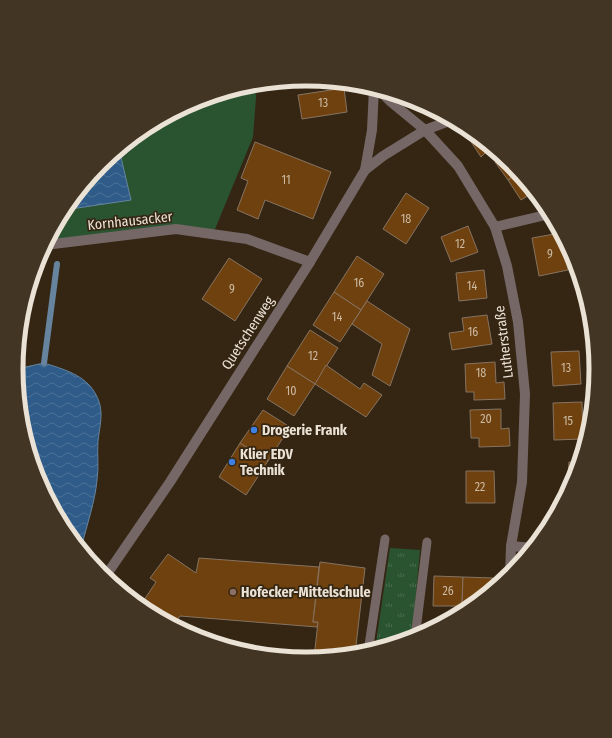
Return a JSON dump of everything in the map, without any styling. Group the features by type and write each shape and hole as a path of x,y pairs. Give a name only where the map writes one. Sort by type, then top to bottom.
{"street":[{"name":"Quetschenweg","path":"109,572 170,482 310,262 365,170 372,130 374,95"},
{"name":"Lutherstraße","path":"387,98 425,130 458,166 495,227 507,266 518,322 525,394 522,482 512,546 511,564"},
{"path":"365,170 383,156 425,130 445,123"},
{"path":"495,227 543,216"},
{"name":"Kornhausacker","path":"52,244 176,229 248,239 310,262"},
{"path":"512,546 526,547"}],"lane":[{"path":"369,645 384,540"},
{"path":"416,629 427,542"}],"green space":[{"path":"257,90 253,137 213,234 176,229 52,244 61,227 93,182 119,156 134,144 181,115 215,101"},
{"path":"390,548 420,550 413,631 376,643"}],"water":[{"path":"120,155 131,200 73,209 93,182"},
{"path":"44,363 59,368 79,377 91,387 98,399 101,417 98,441 98,470 95,496 83,543 52,494 38,460 28,424 25,406 23,368"}],"building":[{"path":"344,88 347,112 302,119 298,95"},
{"path":"468,138 487,151 481,157"},
{"path":"255,142 331,172 313,219 265,200 258,219 237,210 248,181 241,178"},
{"path":"497,160 514,176 508,180 495,162"},
{"path":"514,176 529,195 521,200 508,180"},
{"path":"406,193 429,208 406,244 383,229"},
{"path":"468,226 478,252 451,262 441,237"},
{"path":"554,234 565,256 568,270 539,276 532,238"},
{"path":"357,256 384,274 361,310 334,292"},
{"path":"229,258 262,279 235,321 202,299"},
{"path":"484,270 487,298 459,301 456,273"},
{"path":"334,292 361,310 340,342 313,325"},
{"path":"367,301 410,329 390,386 372,375 382,344 352,324"},
{"path":"487,315 492,344 452,350 449,333 464,331 462,318"},
{"path":"310,330 338,348 315,384 287,366"},
{"path":"579,351 581,384 553,386 551,352"},
{"path":"495,362 496,383 504,382 505,399 474,400 474,392 466,392 465,364"},
{"path":"326,365 360,389 364,383 382,395 366,417 315,384"},
{"path":"287,366 315,384 294,416 267,399"},
{"path":"582,402 583,429 580,439 554,440 553,403"},
{"path":"501,409 501,429 509,428 510,446 479,447 479,438 471,438 470,410"},
{"path":"263,410 290,427 268,461 240,443"},
{"path":"240,443 268,461 246,495 219,477"},
{"path":"569,462 573,462 568,474"},
{"path":"466,471 494,471 495,503 466,503"},
{"name":"Hofecker-Mittelschule","path":"168,554 196,573 199,558 319,567 313,622 318,622 317,627 180,616 176,621 144,600 156,582 150,578"},
{"path":"320,562 365,568 356,648 315,652 318,622 313,622"},
{"path":"434,576 463,577 462,605 460,606 433,606"},
{"path":"463,577 493,578 493,582 462,605"}],"waterway":[{"path":"44,363 57,264"}],"place":[{"name":"Drogerie Frank","path":"254,430"},
{"name":"Klier EDV Technik","path":"232,462"},
{"name":"Hofecker-Mittelschule","path":"233,592"}]}
